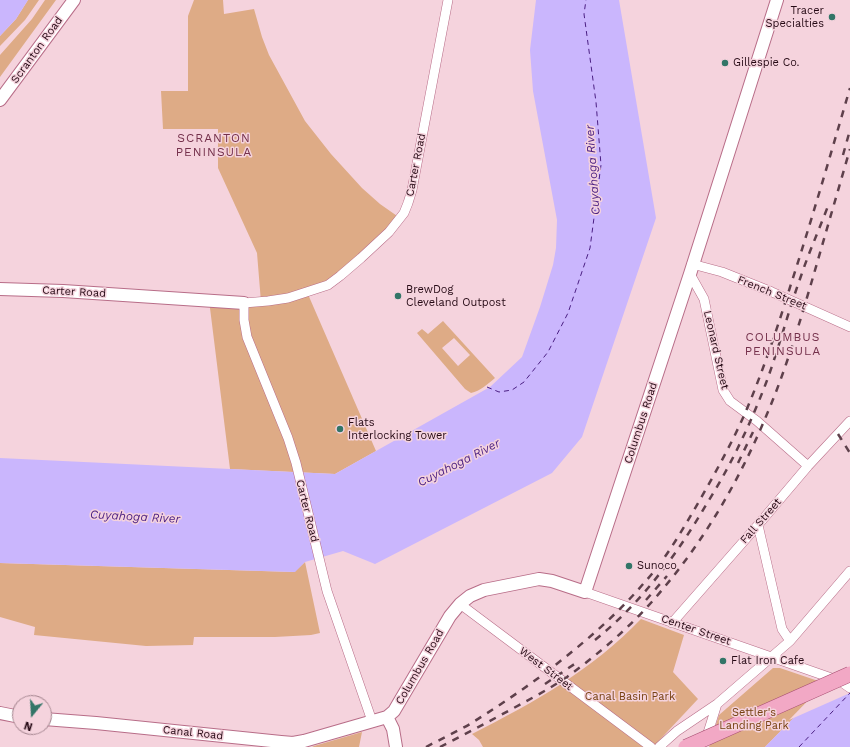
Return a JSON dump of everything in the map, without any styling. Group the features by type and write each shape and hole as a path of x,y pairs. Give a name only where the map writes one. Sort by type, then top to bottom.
{"main road":[{"path":"686,747 845,677"}],"street":[{"name":"Scranton Road","path":"0,100 74,0"},
{"name":"Carter Road","path":"0,289 63,291 244,303 268,302 288,298 328,285 389,232 404,213 412,190 448,0"},
{"name":"Columbus Road","path":"387,717 394,711 450,616 460,604 470,596 484,590 538,579 552,580 585,592 777,0"},
{"name":"French Street","path":"691,269 722,272 772,292 850,327"},
{"name":"Leonard Street","path":"691,269 704,299 723,390 730,401 753,418 808,466"},
{"name":"Carter Road","path":"244,303 244,320 247,337 288,438 296,463 327,591 372,721"},
{"name":"Fall Street","path":"672,623 808,466 850,421"},
{"path":"758,525 782,629 790,642"},
{"path":"659,747 677,731 717,704 790,642 850,571"},
{"name":"Center Street","path":"585,592 772,657 845,677 850,688"},
{"name":"West Street","path":"460,604 651,747"},
{"path":"703,747 717,704"},
{"path":"0,713 12,715"},
{"path":"387,717 393,729 396,747"},
{"name":"Canal Road","path":"52,720 293,743 304,742 387,717"}],"green space":[{"path":"28,0 39,0 25,20 0,46 0,36 16,19"},
{"path":"45,0 56,0 0,77 0,55 32,19"},
{"path":"194,0 223,0 224,14 254,9 269,55 305,121 331,154 362,188 380,204 400,218 340,276 307,292 376,451 335,474 230,469 209,300 261,302 257,253 218,168 218,129 163,129 161,91 188,91 188,16"},
{"path":"443,321 495,378 481,389 471,393 465,389 417,333 422,329 428,334","holes":["454,338 470,355 458,366 442,348"]},
{"path":"305,562 320,633 311,635 275,637 194,637 193,645 146,646 34,635 35,627 0,617 0,563 294,572"},
{"name":"Canal Basin Park","path":"641,619 684,635 673,672 698,699 653,747 483,747 479,740 472,734 518,710 562,684 603,654"},
{"name":"Settler's Landing Park","path":"773,668 780,668 827,684 765,747 709,747 719,715"},
{"path":"362,732 359,747 312,747 314,746"}],"water":[{"path":"0,0 28,0 16,19 0,36"},
{"name":"Cuyahoga River","path":"536,0 619,0 656,218 582,437 552,473 375,564 343,551 305,562 295,572 0,563 0,458 335,474 490,387 522,357 540,307 553,265 556,248 557,220 533,91 530,50"},
{"path":"850,662 850,747 765,747 827,684"}],"pier":[{"path":"850,660 850,693 789,720 825,683"}],"ferry route":[{"path":"487,387 499,392 512,390 524,382 548,352 568,313 590,248 601,165 596,102 584,14 586,0"},
{"path":"799,747 850,693"}],"railway":[{"path":"426,747 470,724 497,707 524,689 568,655 608,620 632,596 660,563 675,542 728,450 757,385 799,260 850,88"},
{"path":"843,155 850,130"},
{"path":"440,747 538,695 567,677 605,647 652,602 678,570 708,528 746,461 774,398 801,317 850,149"},
{"path":"595,640 628,610 656,578 695,524 715,491 746,430 766,383 804,267 828,206"},
{"path":"738,463 753,432"},
{"path":"838,434 850,453"},
{"path":"646,600 667,576"},
{"path":"545,684 576,663"}],"place":[{"name":"Tracer Specialties","path":"832,17"},
{"name":"Gillespie Co.","path":"725,63"},
{"name":"BrewDog Cleveland Outpost","path":"398,296"},
{"name":"Flats Interlocking Tower","path":"340,429"},
{"name":"Sunoco","path":"629,566"},
{"name":"Flat Iron Cafe","path":"723,661"}],"district":[{"name":"SCRANTON PENINSULA","path":"214,145"},
{"name":"COLUMBUS PENINSULA","path":"783,344"}]}
